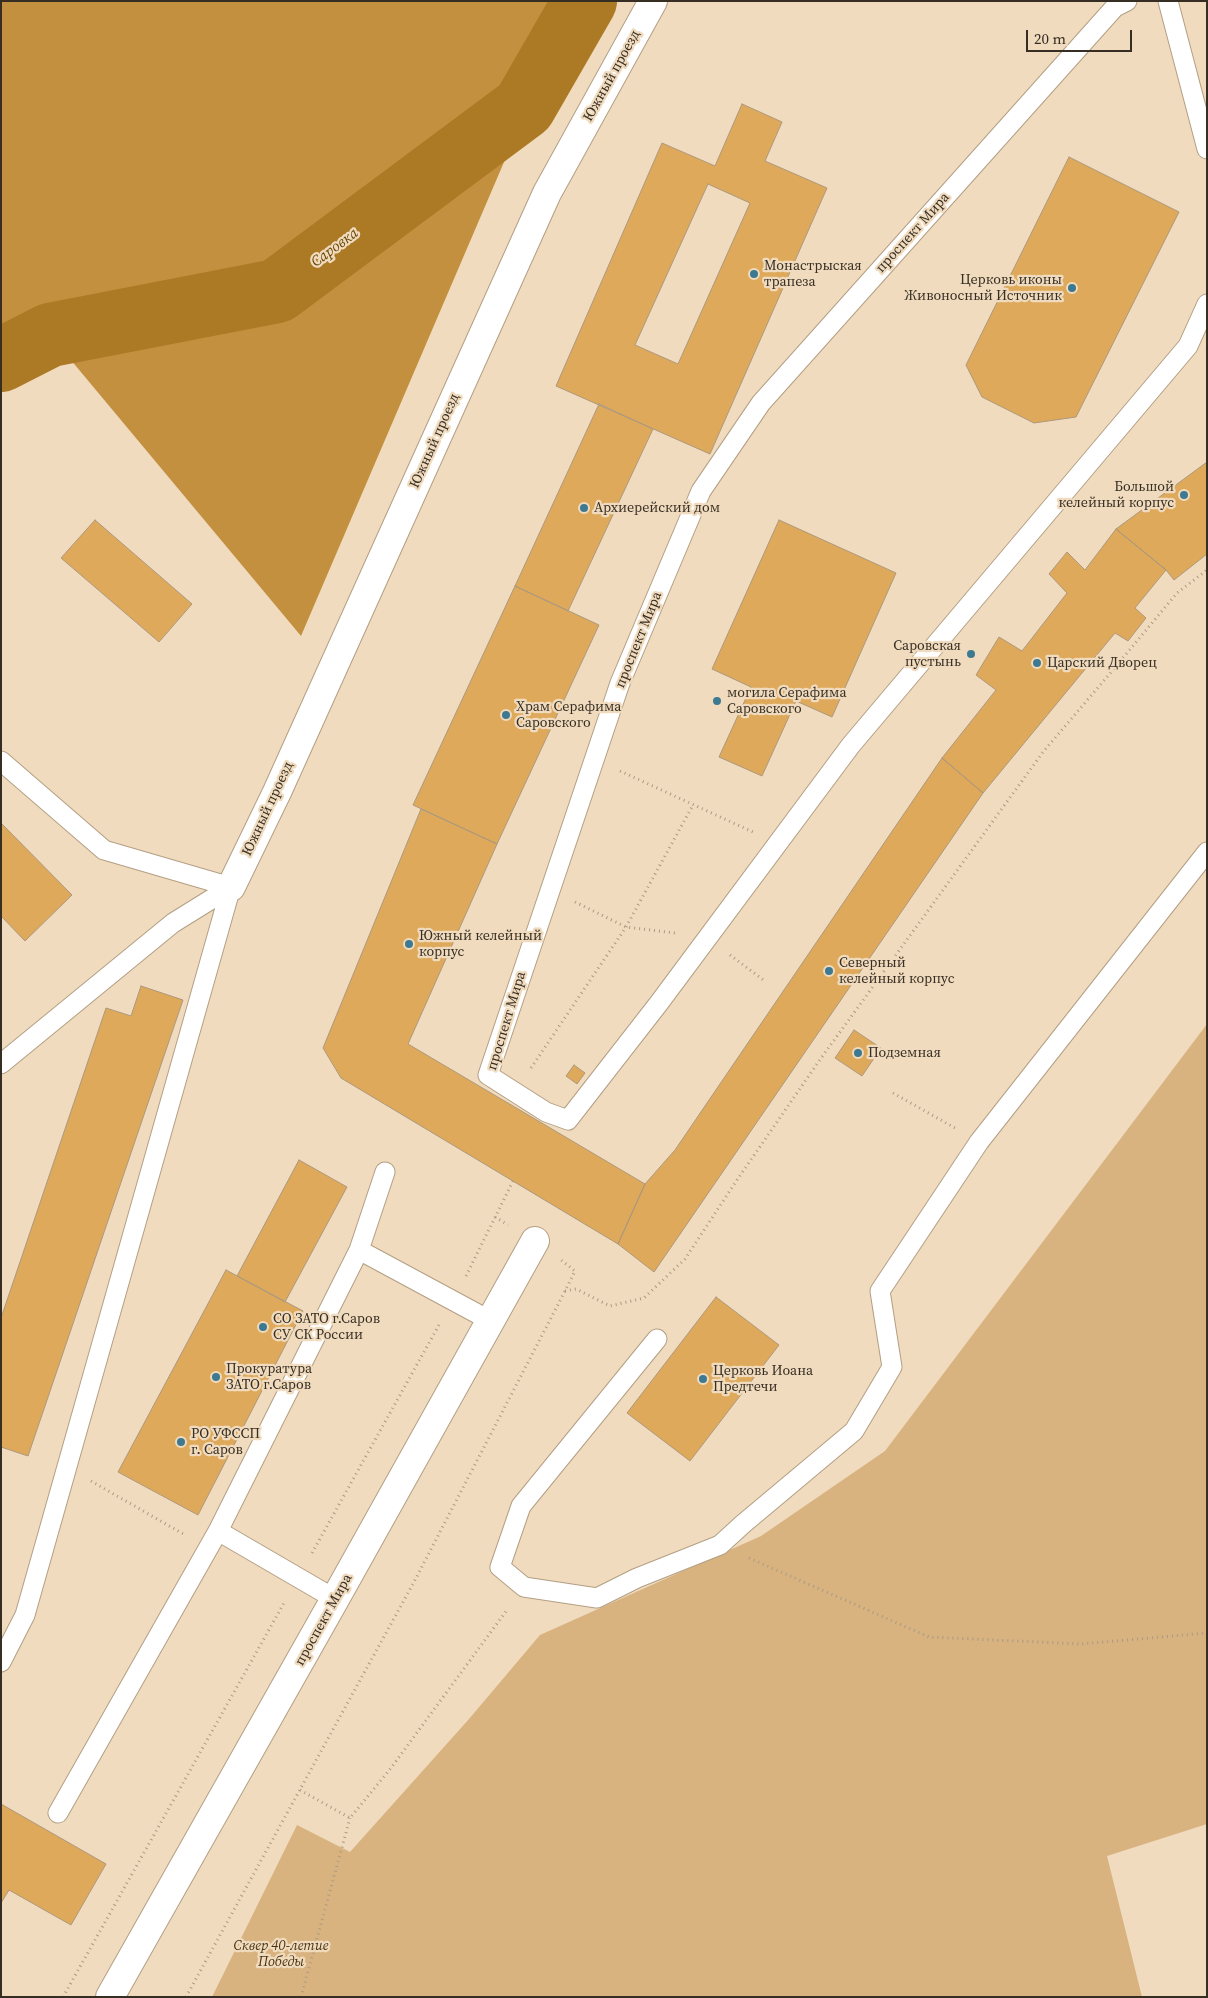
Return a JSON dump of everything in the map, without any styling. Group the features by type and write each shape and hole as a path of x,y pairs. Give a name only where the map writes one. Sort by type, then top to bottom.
{"street":[{"name":"Южный проезд","path":"231,886 277,792 547,193 653,1"},
{"name":"проспект Мира","path":"110,1997 336,1599 535,1241"}],"lane":[{"name":"проспект Мира","path":"1127,1 1115,7 761,403 701,491 620,683 488,1074 546,1112 568,1120 708,937 851,745 1188,346 1207,304"},
{"path":"1168,1 1207,149"},
{"path":"1,761 104,850 231,886"},
{"path":"657,1339 521,1506 500,1566 524,1587 597,1598 637,1578 720,1545 854,1432 892,1367 880,1291 979,1142 1207,852"},
{"path":"1,1064 173,923 231,886"},
{"path":"1,1662 25,1615 231,886"},
{"path":"58,1813 218,1531 359,1250 385,1172"},
{"path":"359,1250 490,1320"},
{"path":"218,1531 336,1599"}],"path":[{"path":"565,1291 576,1290 610,1306 644,1298 685,1259 819,1062 1042,752 1108,677 1177,593 1207,570"},
{"path":"594,759 777,844"},
{"path":"530,1070 626,927 693,805"},
{"path":"550,890 626,927 708,937 766,982"},
{"path":"893,1093 979,1142"},
{"path":"63,1997 453,1299 513,1181"},
{"path":"186,1997 414,1582 575,1271"},
{"path":"66,1466 208,1548"},
{"path":"720,1545 929,1637 1081,1644 1207,1633"},
{"path":"301,1997 350,1818 391,1768 508,1609"},
{"path":"300,1790 350,1818"}],"green space":[{"name":"Сквер 40-летие Победы","path":"1207,1024 1207,1824 1107,1856 1142,1997 212,1997 297,1825 350,1852 469,1719 540,1635 761,1536 885,1451"}],"shaded area":[{"path":"1,1 573,1 301,636 50,335 1,371"}],"building":[{"name":"Монастрыская трапеза","path":"742,104 782,122 765,161 827,188 710,454 556,386 662,143 715,166","holes":["708,184 750,203 678,364 635,345"]},
{"name":"Церковь иконы Живоносный Источник","path":"1069,157 1179,212 1076,417 1034,423 982,397 966,365"},
{"name":"Архиерейский дом","path":"599,404 653,429 568,611 515,586"},
{"name":"Большой келейный корпус","path":"1207,462 1207,554 1174,580 1166,570 1116,529"},
{"path":"95,520 192,604 159,642 61,558"},
{"path":"779,520 896,573 832,717 796,701 762,776 719,757 751,687 712,669"},
{"name":"Царский Дворец","path":"1116,529 1166,570 1135,608 1146,618 1128,641 1115,633 983,793 942,758 996,690 976,675 999,637 1022,651 1067,593 1049,574 1067,552 1085,570"},
{"name":"Храм Серафима Саровского","path":"515,586 599,625 497,844 413,805"},
{"name":"Северный келейный корпус","path":"942,758 983,793 654,1272 618,1244 645,1184 675,1150"},
{"name":"Южный келейный корпус","path":"421,809 497,844 408,1044 645,1184 618,1244 341,1078 323,1048"},
{"path":"1,823 72,895 25,941 1,916"},
{"path":"141,986 183,1000 28,1456 1,1447 1,1318 106,1008 131,1016"},
{"name":"Подземная","path":"854,1030 881,1048 862,1076 835,1058"},
{"path":"574,1065 585,1073 577,1084 566,1076"},
{"path":"299,1160 347,1187 285,1302 237,1276"},
{"path":"226,1270 303,1311 198,1515 118,1472"},
{"name":"Церковь Иоана Предтечи","path":"716,1297 779,1345 690,1461 627,1413"},
{"path":"1,1804 106,1864 71,1925 9,1890 1,1903"}],"waterway":[{"name":"Саровка","path":"1,360 50,335 277,291 524,107 585,1"}],"place":[{"name":"Монастрыская трапеза","path":"754,274"},
{"name":"Церковь иконы Живоносный Источник","path":"1072,288"},
{"name":"Большой келейный корпус","path":"1184,495"},
{"name":"Архиерейский дом","path":"584,508"},
{"name":"Саровская пустынь","path":"971,654"},
{"name":"Царский Дворец","path":"1037,663"},
{"name":"могила Серафима Саровского","path":"717,701"},
{"name":"Храм Серафима Саровского","path":"506,715"},
{"name":"Южный келейный корпус","path":"409,944"},
{"name":"Северный келейный корпус","path":"829,971"},
{"name":"Подземная","path":"858,1053"},
{"name":"СО ЗАТО г.Саров СУ СК России","path":"263,1327"},
{"name":"Прокуратура ЗАТО г.Саров","path":"216,1377"},
{"name":"Церковь Иоана Предтечи","path":"703,1379"},
{"name":"РО УФССП г. Саров","path":"181,1442"}]}
